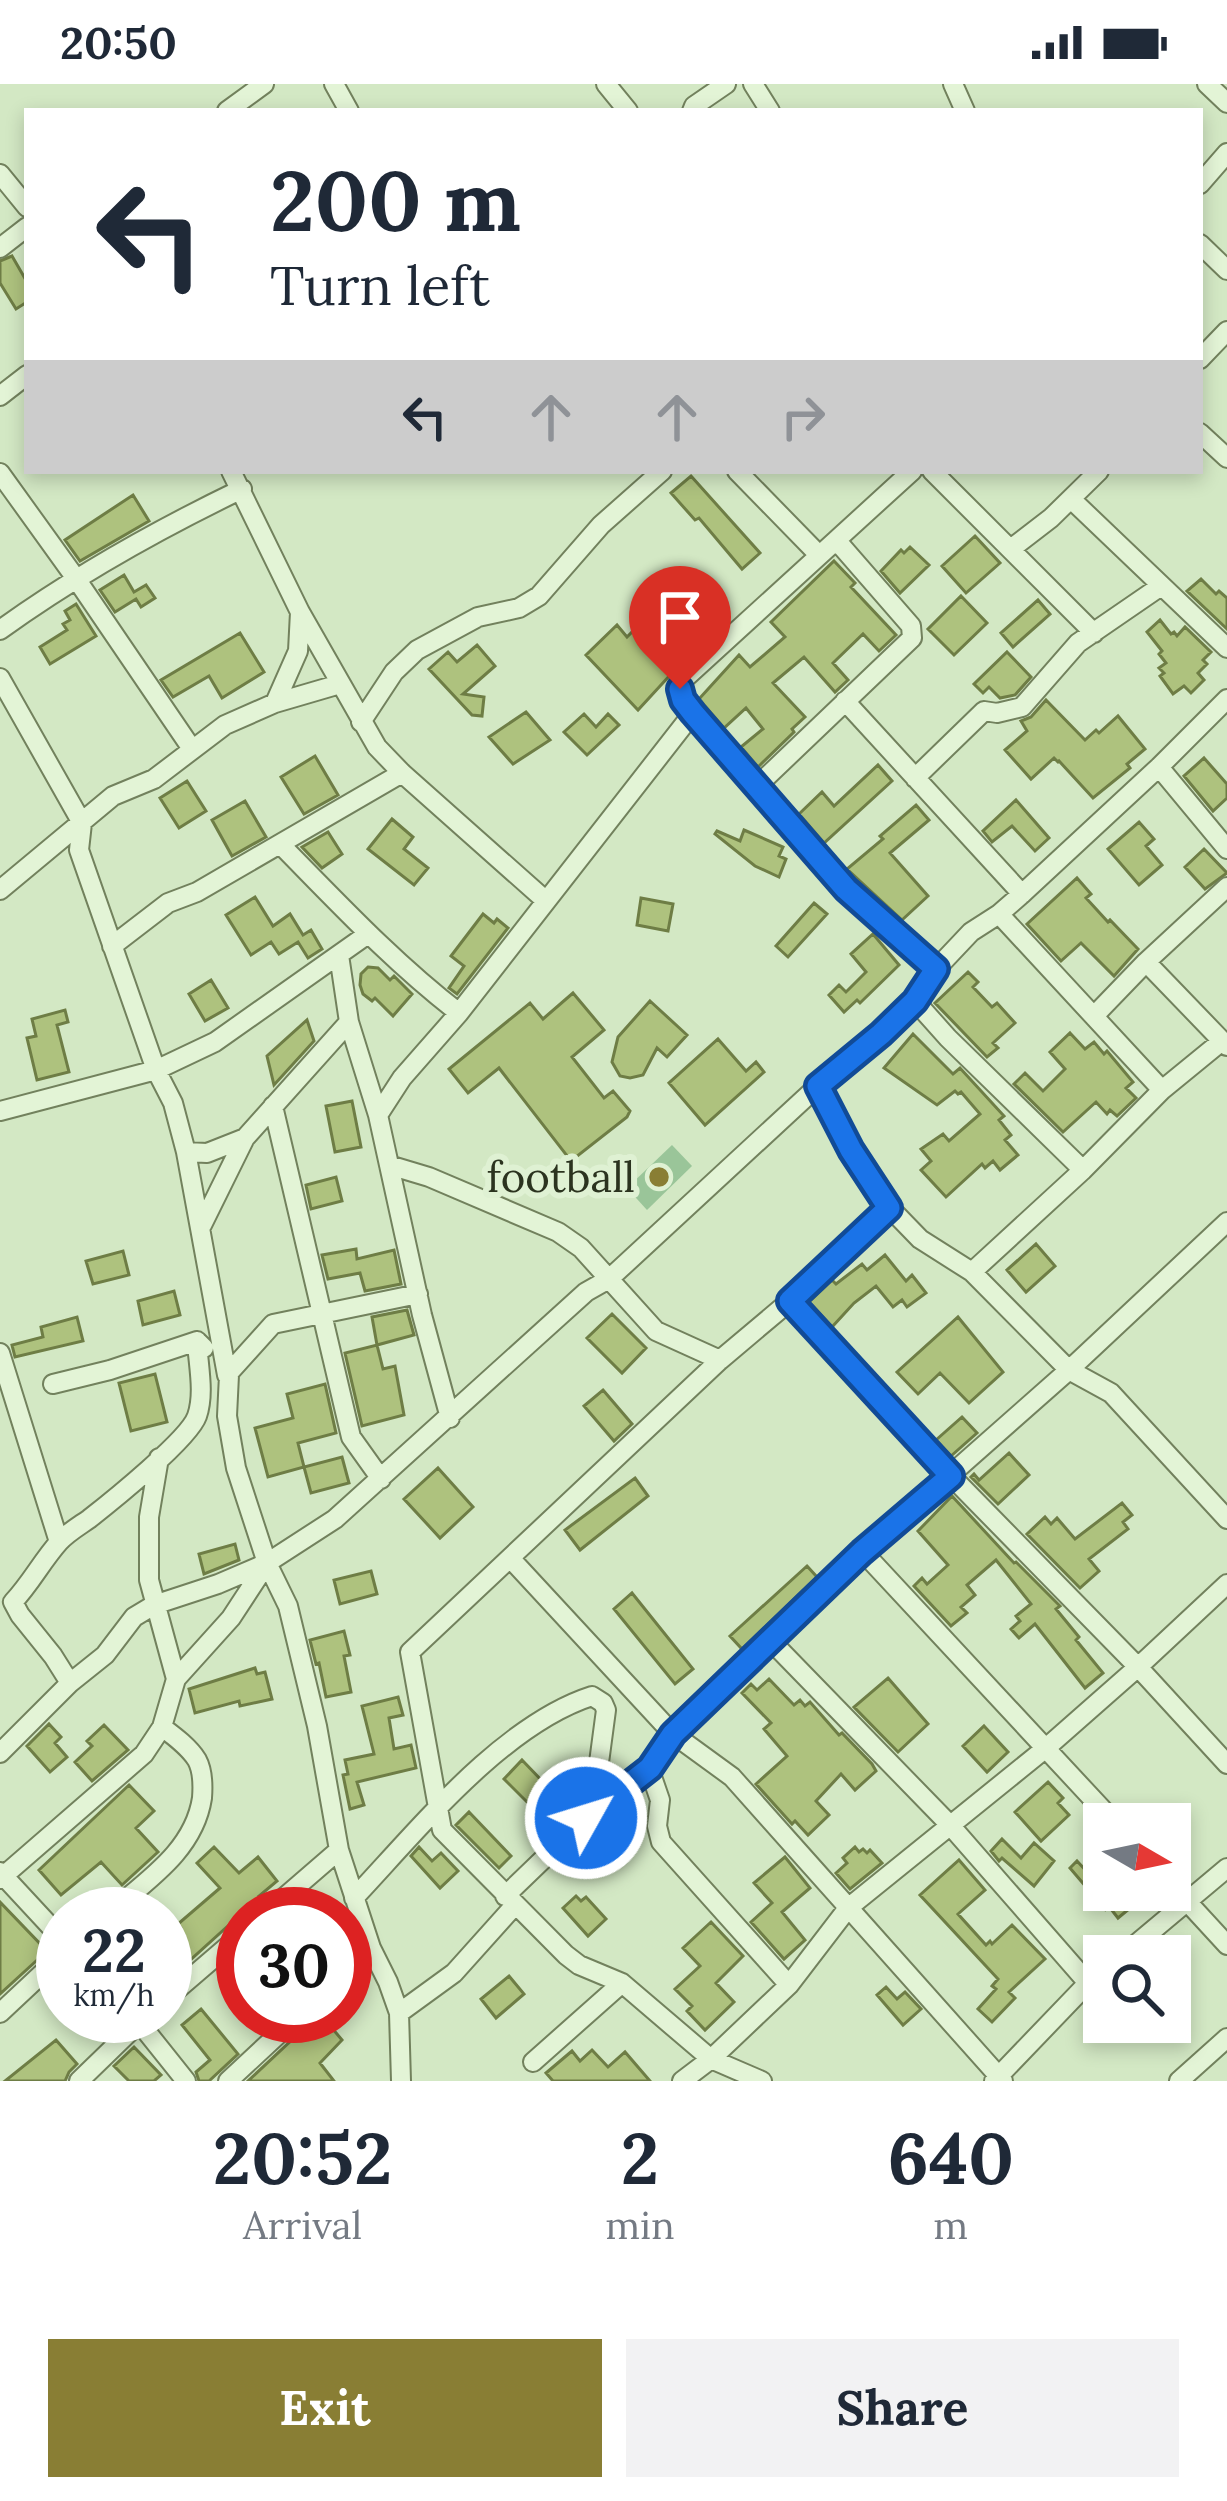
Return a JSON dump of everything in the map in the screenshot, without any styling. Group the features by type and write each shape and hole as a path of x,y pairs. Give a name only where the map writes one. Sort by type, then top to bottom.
{"street":[{"path":"230,108 264,84"},
{"path":"606,84 626,108"},
{"path":"693,108 726,84"},
{"path":"1207,84 1227,103"},
{"path":"1203,181 1227,153"},
{"path":"0,174 24,203"},
{"path":"0,248 24,229"},
{"path":"1203,247 1227,270"},
{"path":"1203,356 1227,332"},
{"path":"0,396 24,377"},
{"path":"1203,436 1227,458"},
{"path":"0,473 192,749"},
{"path":"233,474 300,612 377,747 545,900"},
{"path":"361,722 394,672 417,650 478,617 519,608 539,596 601,525 659,474"},
{"path":"740,474 819,555"},
{"path":"909,474 684,679 680,689 693,713 846,889 936,969"},
{"path":"935,474 1094,633"},
{"path":"1012,548 1096,474"},
{"path":"0,630 77,580 242,489"},
{"path":"1072,499 1227,648"},
{"path":"758,785 912,638 911,626 837,541"},
{"path":"915,778 984,711 997,713 1022,706 1078,644 1161,586"},
{"path":"274,703 298,651 300,612"},
{"path":"0,678 82,823 79,850 156,1070 173,1103 186,1152 227,1375"},
{"path":"0,890 113,796 154,779 225,725 274,703 340,684"},
{"path":"0,1753 105,1655 134,1616 267,1563 335,1519 881,1034 915,1001 970,932 1022,894 1227,699"},
{"path":"845,701 1022,894"},
{"path":"378,1115 402,1078 459,1013 693,713"},
{"path":"1159,767 1227,849"},
{"path":"112,946 168,903 197,892 402,773"},
{"path":"281,844 368,934 459,1013"},
{"path":"1094,1016 1227,887"},
{"path":"999,914 1162,1090"},
{"path":"0,1112 156,1070 215,1042 368,934"},
{"path":"339,955 349,1022 378,1115 450,1418"},
{"path":"972,1272 1162,1090 1224,1043 1145,962"},
{"path":"915,1001 1083,1170"},
{"path":"201,1226 244,1138 349,1022"},
{"path":"818,1086 855,1157 889,1208 920,1239 972,1272 1069,1370 1111,1393 1227,1520"},
{"path":"273,1106 351,1437 381,1479"},
{"path":"186,1152 207,1153 244,1138"},
{"path":"389,1166 429,1177 558,1232 581,1248 656,1331 720,1360"},
{"path":"762,2081 711,2059 622,1983 579,1965 442,1830 410,1652 889,1208"},
{"path":"399,2013 454,1973 510,1900 586,1818 650,1768 673,1734 862,1552 1069,1370 1227,1222"},
{"path":"227,1375 273,1324 418,1294"},
{"path":"790,1301 1227,1764"},
{"path":"197,1341 230,1375 227,1416 236,1468 267,1563 288,1606 351,1887"},
{"path":"53,1384 197,1341"},
{"path":"70,1683 20,1615 7,1607 27,1588 59,1542 183,1438 194,1423 199,1410 197,1341"},
{"path":"0,1353 59,1542"},
{"path":"159,1458 149,1517 149,1580 176,1679"},
{"path":"862,1552 1097,1803"},
{"path":"511,1559 673,1734 732,1777 999,2080 1083,1991"},
{"path":"36,1912 1,1876 143,1754 162,1727 176,1679 231,1618 267,1563"},
{"path":"682,2081 789,1985 848,1908 1046,1748 1227,1584"},
{"path":"771,1641 1083,1964"},
{"path":"364,1887 437,1809 526,1730 592,1696 606,1711 586,1818"},
{"path":"139,1887 177,1854 193,1831 200,1808 203,1784 196,1760 162,1727"},
{"path":"650,1768 660,1800 657,1826 662,1842 789,1985"},
{"path":"296,1887 339,1850"},
{"path":"1191,1900 1227,1868"},
{"path":"1191,1906 1227,1946"},
{"path":"1148,1935 1178,1911"},
{"path":"372,1950 399,2013 401,2081"},
{"path":"192,1977 216,1956"},
{"path":"0,2013 36,1979"},
{"path":"533,2062 622,1983"},
{"path":"1179,2081 1227,2038"},
{"path":"79,2081 116,2043"},
{"path":"158,2043 186,2081"},
{"path":"228,2081 269,2043"}],"green space":[{"name":"football","path":"672,1145 692,1166 647,1210 627,1188"}],"building":[{"path":"12,256 24,277 24,304 16,309 0,283 0,261"},
{"path":"691,476 760,553 742,569 671,493"},
{"path":"133,495 149,521 80,561 65,540"},
{"path":"975,536 1000,563 966,593 942,566"},
{"path":"910,547 929,565 900,593 881,571"},
{"path":"834,561 855,583 851,587 896,635 879,651 863,634 833,663 848,680 835,692 804,657 773,683 805,717 758,767 741,747 763,729 746,708 724,728 699,699 739,655 750,667 785,637 771,622"},
{"path":"124,575 134,592 146,585 155,598 141,607 136,599 115,612 100,590"},
{"path":"1201,579 1227,598 1227,629 1187,591"},
{"path":"961,596 987,623 954,655 928,629"},
{"path":"1038,600 1050,614 1013,647 1001,633"},
{"path":"76,604 96,636 50,664 40,647 67,630 63,624 70,620 65,611"},
{"path":"1160,620 1177,636 1185,627 1211,652 1198,673 1204,680 1191,693 1184,686 1173,694 1160,676 1164,673 1159,668 1166,663 1147,632"},
{"path":"617,625 627,637 633,631 672,673 638,710 586,655"},
{"path":"240,633 264,672 222,698 209,676 173,697 161,680"},
{"path":"477,645 495,666 463,694 484,697 482,716 472,715 429,669 448,652 457,662"},
{"path":"1007,652 1031,677 1015,695 1000,698 989,687 983,693 974,684"},
{"path":"1046,700 1085,740 1118,716 1145,749 1093,798 1054,758 1031,779 1005,750 1027,731 1021,721"},
{"path":"526,712 550,740 513,764 489,737"},
{"path":"584,714 596,727 608,714 619,725 587,755 564,732"},
{"path":"315,756 338,795 304,814 281,777"},
{"path":"1204,758 1227,784 1227,798 1213,811 1184,776"},
{"path":"878,765 892,781 824,843 799,814 822,792 834,806"},
{"path":"187,781 206,811 179,828 160,798"},
{"path":"1016,800 1049,838 1035,851 1012,826 992,842 983,831"},
{"path":"245,801 266,837 232,856 212,820"},
{"path":"916,805 929,820 890,853 928,896 902,920 847,869"},
{"path":"392,819 413,837 404,849 428,868 414,885 368,849"},
{"path":"1139,822 1154,839 1146,846 1162,865 1139,885 1108,849"},
{"path":"744,830 783,847 779,856 786,859 779,877 755,866 715,834 740,841"},
{"path":"328,832 342,854 322,868 302,847"},
{"path":"1204,849 1227,873 1205,889 1185,867"},
{"path":"1077,878 1091,894 1086,898 1138,949 1114,976 1081,943 1061,961 1027,924"},
{"path":"255,897 273,926 290,914 303,935 311,930 322,949 308,958 298,942 279,954 271,942 251,955 226,915"},
{"path":"641,898 673,904 668,931 637,925"},
{"path":"814,903 827,914 788,957 776,946"},
{"path":"483,914 508,928 457,994 449,988 464,966 451,956"},
{"path":"873,934 899,965 844,1012 829,995 839,985 846,992 866,972 851,954"},
{"path":"368,967 378,968 390,980 394,976 412,994 393,1016 375,998 372,1001 363,994 361,974"},
{"path":"968,972 978,982 973,987 1015,1023 993,1043 998,1048 987,1057 935,1003"},
{"path":"211,980 228,1008 205,1021 189,994"},
{"path":"573,993 604,1030 572,1057 604,1098 613,1091 630,1111 571,1161 499,1068 468,1093 449,1069 530,1003 543,1019"},
{"path":"650,1001 687,1035 667,1057 657,1048 643,1075 620,1076 612,1062 618,1037"},
{"path":"65,1010 68,1022 57,1025 69,1072 37,1080 27,1038 36,1036 32,1019"},
{"path":"307,1020 314,1041 274,1085 267,1056"},
{"path":"1070,1033 1085,1049 1094,1042 1104,1054 1107,1051 1133,1082 1126,1088 1136,1098 1117,1116 1110,1110 1107,1114 1096,1102 1063,1132 1014,1084 1025,1073 1043,1091 1065,1069 1050,1052"},
{"path":"913,1034 953,1074 960,1068 1004,1116 999,1120 1011,1135 1005,1140 1018,1155 1000,1170 993,1161 985,1168 982,1164 946,1197 921,1170 931,1161 921,1149 943,1134 949,1141 980,1114 961,1092 955,1091 937,1105 884,1068"},
{"path":"718,1039 746,1071 756,1062 764,1072 705,1125 669,1083"},
{"path":"352,1101 361,1147 335,1152 326,1106"},
{"path":"336,1177 342,1201 311,1209 306,1185"},
{"path":"1036,1244 1055,1266 1026,1292 1007,1270"},
{"path":"356,1249 357,1259 394,1250 401,1284 365,1291 360,1273 328,1279 322,1255"},
{"path":"123,1251 129,1275 93,1284 86,1261"},
{"path":"885,1255 906,1281 912,1275 926,1293 907,1307 902,1300 893,1307 876,1286 832,1327 809,1302 832,1280 836,1284 862,1264 867,1270"},
{"path":"174,1291 180,1315 143,1325 138,1301"},
{"path":"407,1310 414,1335 377,1345 372,1317"},
{"path":"612,1314 646,1348 622,1373 587,1338"},
{"path":"77,1317 83,1341 15,1357 12,1345 43,1337 41,1327"},
{"path":"958,1317 1003,1372 969,1403 940,1373 918,1394 897,1372"},
{"path":"377,1345 383,1369 395,1366 404,1415 362,1426 345,1353"},
{"path":"155,1374 167,1422 131,1431 119,1383"},
{"path":"325,1384 336,1433 298,1443 304,1467 268,1477 255,1428 293,1418 287,1394"},
{"path":"603,1390 632,1424 614,1441 584,1406"},
{"path":"962,1417 977,1433 951,1456 936,1440"},
{"path":"1009,1453 1029,1475 998,1504 971,1477 974,1474 979,1480"},
{"path":"342,1457 349,1483 311,1493 304,1467"},
{"path":"438,1468 473,1507 440,1538 404,1499"},
{"path":"635,1478 648,1496 580,1550 565,1530"},
{"path":"952,1496 1060,1606 1056,1609 1103,1673 1085,1688 1035,1624 1019,1638 1011,1629 1020,1621 1016,1616 1031,1604 996,1560 967,1585 975,1595 961,1607 967,1613 951,1626 914,1586 922,1578 927,1584 948,1565 918,1531"},
{"path":"1122,1503 1132,1515 1123,1522 1128,1529 1089,1559 1099,1571 1080,1588 1027,1534 1045,1517 1051,1524 1057,1518 1075,1539"},
{"path":"235,1544 239,1560 204,1574 199,1554"},
{"path":"807,1566 817,1577 742,1649 730,1636"},
{"path":"371,1571 377,1594 340,1604 334,1580"},
{"path":"632,1593 693,1669 675,1684 614,1609"},
{"path":"344,1631 351,1692 326,1697 310,1640"},
{"path":"255,1668 257,1674 265,1672 272,1699 240,1706 239,1701 195,1713 189,1689"},
{"path":"888,1678 928,1724 898,1752 854,1707"},
{"path":"769,1679 794,1705 800,1700 805,1706 810,1702 876,1771 855,1790 841,1774 816,1801 829,1815 808,1835 756,1784 787,1756 764,1729 771,1723 742,1693 751,1684 757,1690"},
{"path":"398,1697 403,1715 389,1718 394,1749 411,1745 416,1768 357,1782 364,1805 350,1809 345,1760 374,1754 362,1706"},
{"path":"49,1724 61,1737 55,1743 67,1757 50,1772 27,1746"},
{"path":"104,1725 128,1750 92,1781 75,1762"},
{"path":"984,1726 1008,1752 987,1772 963,1746"},
{"path":"522,1760 547,1786 529,1804 504,1779"},
{"path":"1048,1782 1063,1798 1058,1803 1069,1815 1041,1841 1015,1812"},
{"path":"129,1785 154,1811 136,1828 158,1852 122,1885 101,1862 71,1887 54,1887 39,1870"},
{"path":"469,1812 511,1856 499,1868 456,1825"},
{"path":"593,1831 616,1857 597,1875 573,1849"},
{"path":"1002,1839 1021,1858 1034,1843 1054,1861 1034,1886 991,1851"},
{"path":"214,1847 239,1873 258,1857 277,1881 270,1887 219,1887 197,1863"},
{"path":"419,1847 432,1861 441,1853 458,1871 440,1888 411,1856"},
{"path":"855,1847 859,1852 870,1850 882,1863 850,1889 836,1873"},
{"path":"785,1857 810,1888 782,1912 805,1940 784,1959 751,1922 772,1903 754,1883"},
{"path":"959,1860 985,1890 958,1914 986,1945 1012,1925 1045,1959 1009,1992 1015,1998 992,2022 978,2009 996,1989 992,1986 998,1979 920,1895"},
{"path":"1077,1861 1083,1867 1083,1883 1070,1868"},
{"path":"216,1891 216,1937 192,1958 192,1912"},
{"path":"576,1896 581,1901 586,1897 606,1919 588,1936 563,1908"},
{"path":"0,1902 36,1940 36,1961 0,1994"},
{"path":"711,1922 743,1956 716,1983 734,2002 705,2030 687,2011 692,2006 675,1989 700,1966 683,1948"},
{"path":"509,1976 524,1994 496,2018 481,1999"},
{"path":"886,1987 897,1999 905,1992 921,2009 903,2025 877,1995"},
{"path":"201,2009 216,2027 216,2043 229,2043 238,2054 209,2081 199,2081 196,2072 210,2060 192,2038 192,2017"},
{"path":"52,2043 59,2043 77,2064 65,2081 5,2081"},
{"path":"289,2043 339,2043 320,2063 334,2081 248,2081"},
{"path":"134,2047 161,2075 154,2081 129,2081 114,2066"},
{"path":"592,2050 608,2067 625,2052 650,2081 553,2081 546,2073 572,2051 580,2061"}],"place":[{"name":"football","path":"659,1177"}],"route":[{"path":"586,1818 650,1768 673,1734 862,1552 951,1476 790,1301 889,1208 851,1150 818,1086 915,1001 936,969 846,889 693,713 680,689"}]}
